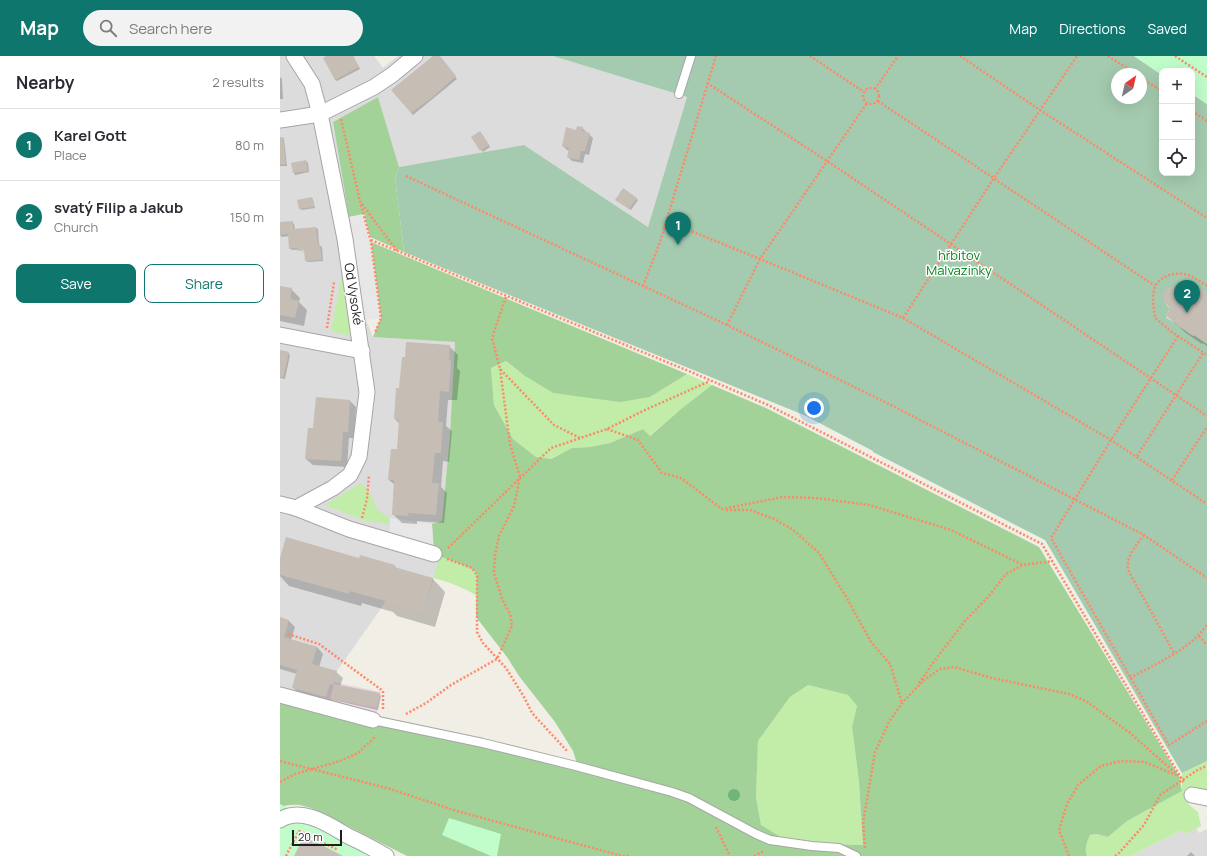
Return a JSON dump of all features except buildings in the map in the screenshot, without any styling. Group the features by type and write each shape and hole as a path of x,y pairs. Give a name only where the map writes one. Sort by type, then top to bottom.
{"street":[{"name":"Od Vysoké","path":"294,56 312,84 320,114 345,239 367,392 358,457 350,475 333,488 296,508"},
{"path":"280,120 320,114 374,87 392,75 410,60"},
{"path":"280,335 362,351"},
{"path":"280,504 296,508 349,529 437,555"},
{"path":"280,695 382,721"},
{"path":"1192,795 1207,798"},
{"path":"280,820 298,815 322,821 386,856"}],"lane":[{"path":"679,94 691,56"},
{"path":"382,721 483,742 672,792 702,805 770,840 839,848 856,856"}],"path":[{"path":"643,286 660,242 716,56"},
{"path":"810,56 864,92"},
{"path":"875,89 898,56"},
{"path":"960,56 1040,110 1207,218"},
{"path":"903,318 994,178 1077,56"},
{"path":"1108,56 1127,68"},
{"path":"1175,56 1207,77"},
{"path":"707,82 1207,416"},
{"path":"1147,82 1159,89"},
{"path":"864,92 868,89 875,89"},
{"path":"875,89 879,95 878,101"},
{"path":"864,92 864,97 867,103"},
{"path":"867,103 872,104 878,101"},
{"path":"878,101 1155,286"},
{"path":"728,325 760,259 867,103"},
{"path":"337,105 371,240 768,405 1042,544 1183,780"},
{"path":"1195,113 1207,121"},
{"path":"406,176 728,325 885,402 1144,535 1207,578"},
{"path":"360,201 397,251"},
{"path":"666,221 903,318 1111,440 1207,504"},
{"path":"1207,286 1190,275 1177,274 1165,276 1155,286 1153,303 1155,318 1178,336 1207,355"},
{"path":"325,344 335,278"},
{"path":"280,782 295,774 340,761 358,753 382,721 426,703 451,685 497,659 512,626 510,614 502,599 494,573 495,555 499,536 514,506 520,477 510,444 500,369 492,338 506,296"},
{"path":"1178,336 1111,440 1051,538 1130,678 1170,745 1207,721"},
{"path":"1137,456 1203,353"},
{"path":"500,369 554,425 580,438"},
{"path":"576,766 572,756 532,713 515,681 506,668 483,643 477,632 477,575 472,568 437,555 551,448 607,430 645,410 711,381"},
{"path":"1172,480 1207,427"},
{"path":"607,430 638,440 662,473 681,478 722,509 750,510 774,519 792,529 819,553 845,595 871,642 890,664 902,703"},
{"path":"722,509 783,497 816,498 869,505 951,530 1023,565"},
{"path":"1144,535 1131,552 1127,562 1128,570 1174,654"},
{"path":"917,687 935,660 965,621 988,597 1006,574 1023,565 1053,561"},
{"path":"1130,678 1174,654 1199,636 1207,625"},
{"path":"288,634 318,644 383,691 382,721"},
{"path":"1199,636 1207,645"},
{"path":"865,849 863,823 875,752 890,722 902,703 924,680 940,669 954,667 992,678 1069,694 1086,701 1124,728 1183,780"},
{"path":"280,761 387,788 458,811 622,856 631,856"},
{"path":"1069,856 1059,830 1067,804 1078,785 1101,766 1121,762 1146,762 1179,776"},
{"path":"1115,856 1144,825 1160,795 1199,769 1207,766"},
{"path":"702,805 722,837 730,856"},
{"path":"286,856 299,831 344,853"}],"shaded area":[{"path":"280,56 374,56 383,68 398,56 553,56 687,97 648,227 524,145 399,167 378,97 333,122 366,320 373,337 455,342 450,435 442,521 433,524 440,556 423,615 384,604 337,671 333,685 325,701 280,690"},
{"path":"364,214 371,242 381,318 366,320 349,217"},
{"path":"390,518 432,524 434,554 389,541"},
{"path":"334,682 381,692 376,716 325,701 330,684 333,685"},
{"path":"1196,828 1199,833 1207,829 1207,856 1130,856 1182,830 1185,834"}],"green space":[{"name":"hřbitov Malvazinky","path":"553,56 1134,56 1159,73 1159,176 1195,176 1195,96 1207,104 1207,293 1188,282 1183,290 1178,287 1169,288 1164,295 1164,299 1170,308 1166,316 1167,318 1207,344 1207,761 1182,773 1045,540 804,415 404,252 395,177 399,167 524,145 648,227 687,97"},
{"path":"1134,56 1207,56 1207,104 1195,96 1195,68 1159,68 1159,73"},
{"path":"378,97 399,167 395,177 404,252 370,237 364,214 349,217 333,122"},
{"path":"371,242 687,374 650,397 620,402 553,393 525,376 506,361 491,368 494,405 513,439 536,457 551,459 572,448 590,447 610,443 643,429 650,436 712,385 766,408 1039,547 1179,776 1182,791 1127,821 1108,837 1096,834 1090,835 1086,848 1087,856 407,856 316,810 298,805 280,807 280,703 370,726 375,722 579,769 573,751 555,722 476,617 477,573 471,568 434,554 432,524 442,521 450,435 455,342 373,337 381,318","holes":["808,685 848,695 857,706 852,727 859,782 863,845 790,843 761,825 756,797 758,741 790,697"]},
{"path":"343,268 354,337 331,331"},
{"path":"506,361 525,376 553,393 578,396 650,397 687,374 712,385 649,436 643,429 610,443 590,447 572,448 550,459 536,457 513,439 494,405 491,368"},
{"path":"361,483 371,495 377,510 390,518 390,524 366,521 325,505"},
{"path":"440,556 472,568 477,573 477,596 456,585 433,578"},
{"path":"808,685 848,695 857,706 852,727 859,782 863,845 789,843 761,825 756,797 758,741 790,697"},
{"path":"1207,761 1207,793 1194,791 1188,804 1198,812 1201,826 1185,834 1182,830 1130,856 1087,856 1086,848 1090,835 1095,834 1108,837 1127,821 1182,791 1182,773"},
{"path":"280,804 377,856 280,856"},
{"path":"449,818 501,834 497,856 491,856 442,835"}],"place":[{"name":"Karel Gott","path":"678,245"},
{"name":"svatý Filip a Jakub","path":"1187,313"}]}
